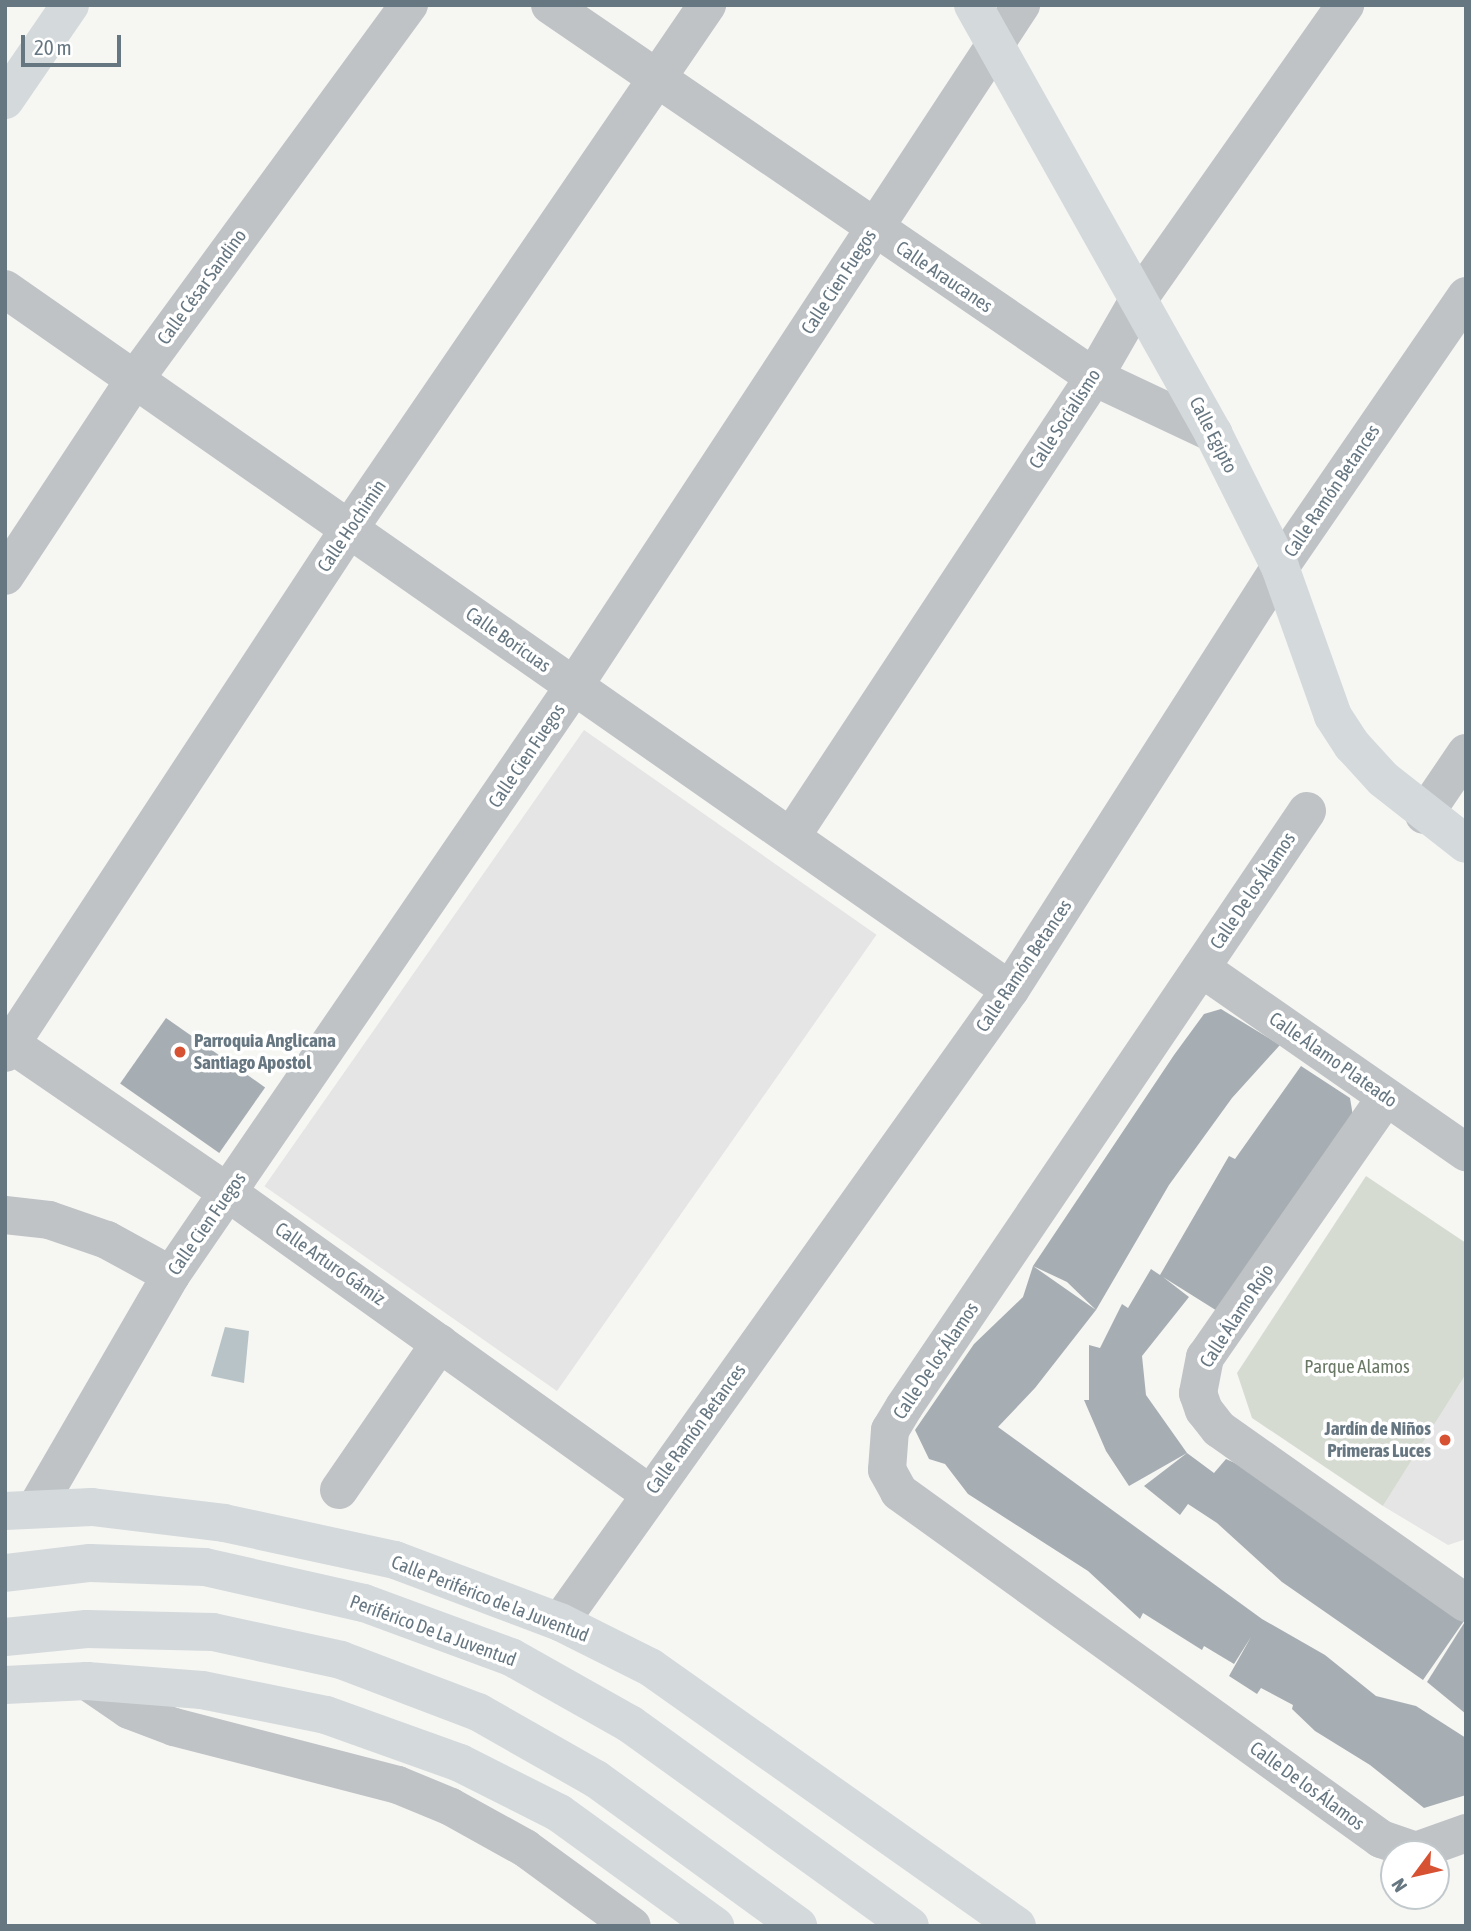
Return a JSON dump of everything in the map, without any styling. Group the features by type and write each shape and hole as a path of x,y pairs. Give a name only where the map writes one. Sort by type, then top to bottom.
{"main road":[{"path":"5,100 71,5"},
{"name":"Calle Egipto","path":"973,5 1140,297 1213,433 1280,567 1333,716 1352,745 1424,815 1466,844"},
{"name":"Calle Periférico de la Juventud","path":"21,1510 92,1507 224,1523 396,1560 560,1622 650,1667 1017,1926"},
{"name":"Periférico De La Juventud","path":"5,1573 90,1563 205,1567 364,1603 511,1657 631,1724 911,1926"},
{"path":"5,1637 87,1629 212,1632 341,1660 478,1712 596,1779 798,1926"},
{"path":"5,1685 87,1681 239,1697 326,1715 460,1763 559,1813 715,1926"}],"street":[{"name":"Calle César Sandino","path":"5,576 135,379 409,5"},
{"name":"Calle Araucanes","path":"550,5 873,230 1094,377 1213,433"},
{"name":"Calle Hochimin","path":"7,1046 349,529 707,5"},
{"name":"Calle Cien Fuegos","path":"21,1510 171,1275 230,1194 574,686 1021,5"},
{"name":"Calle Socialismo","path":"791,837 1094,377 1140,297 1345,5"},
{"name":"Calle Boricuas","path":"5,289 1010,990"},
{"name":"Calle Ramón Betances","path":"560,1622 1010,990 1280,567 1461,314"},
{"path":"1424,815 1466,752"},
{"name":"Calle De los Álamos","path":"1307,811 904,1407 890,1430 887,1469 899,1492 1381,1839 1416,1852 1466,1833"},
{"name":"Calle Álamo Plateado","path":"1201,968 1466,1152"},
{"name":"Calle Arturo Gámiz","path":"7,1046 230,1194 650,1494"},
{"name":"Calle Álamo Rojo","path":"1386,1097 1205,1357 1198,1393 1204,1410 1219,1429 1460,1592"},
{"path":"5,1215 49,1220 107,1240 171,1275"},
{"path":"339,1490 440,1343"},
{"path":"87,1681 130,1710 174,1727 398,1785 525,1848 632,1926"},
{"path":"398,1785 412,1746"}],"shaded area":[{"path":"584,730 876,935 557,1391 265,1186"},
{"path":"225,1327 249,1331 244,1383 211,1376"},
{"name":"Jardín de Niños Primeras Luces","path":"1466,1374 1466,1539 1448,1545 1383,1506"}],"green space":[{"name":"Parque Alamos","path":"1366,1176 1466,1243 1466,1374 1383,1506 1252,1418 1237,1373"}],"building":[{"path":"1221,1009 1280,1045 1232,1098 1169,1185 1096,1310 1067,1282 1033,1266 1204,1014"},
{"name":"Parroquia Anglicana Santiago Apostol","path":"166,1018 265,1087 219,1153 120,1084"},
{"path":"1301,1066 1350,1098 1353,1116 1222,1314 1163,1277 1189,1297 1142,1356 1146,1395 1187,1453 1129,1486 1106,1451 1084,1400 1089,1400 1089,1345 1100,1348 1122,1304 1128,1308 1151,1269 1160,1275 1229,1156 1235,1159"},
{"path":"1033,1266 1096,1310 1035,1388 998,1427 1262,1619 1325,1655 1376,1696 1416,1706 1466,1738 1466,1795 1424,1808 1370,1765 1315,1731 1292,1709 1293,1705 1261,1688 1257,1694 1229,1676 1251,1637 1234,1664 1204,1646 1202,1650 1143,1613 1140,1619 1088,1571 968,1494 945,1464 929,1459 915,1430 974,1344 1023,1297"},
{"path":"1187,1453 1214,1473 1226,1459 1264,1476 1466,1618 1423,1680 1282,1582 1217,1523 1188,1504 1180,1515 1144,1486"},
{"path":"1466,1620 1466,1714 1427,1682"}],"place":[{"name":"Parroquia Anglicana Santiago Apostol","path":"180,1052"},
{"name":"Jardín de Niños Primeras Luces","path":"1445,1440"}]}
